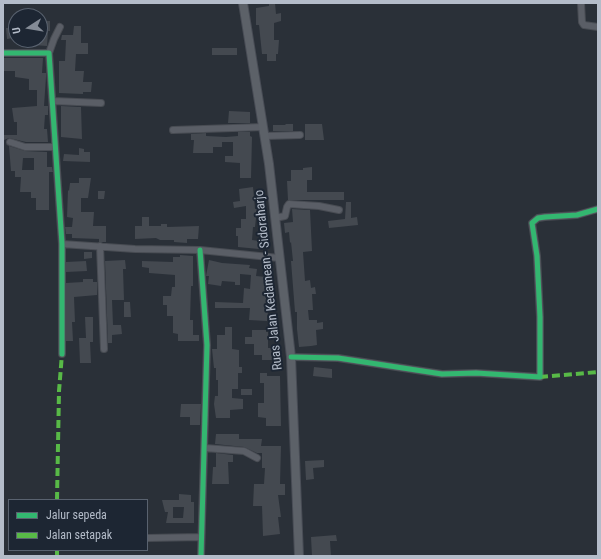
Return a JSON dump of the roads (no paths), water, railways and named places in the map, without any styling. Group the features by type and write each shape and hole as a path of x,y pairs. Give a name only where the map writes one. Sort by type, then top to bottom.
{"main road":[{"name":"Ruas Jalan Kedamean - Sidoraharjo","path":"243,3 263,127 291,357 299,556"}],"street":[{"path":"581,3 582,22 584,25 598,27"},
{"path":"60,28 49,53 62,244 62,354"},
{"path":"3,53 49,53"},
{"path":"52,101 101,103"},
{"path":"173,130 263,127"},
{"path":"264,136 300,135"},
{"path":"10,142 25,147 55,147"},
{"path":"275,218 285,216 289,204 319,206 339,210"},
{"path":"291,357 338,358 442,374 476,373 540,377 540,317 537,256 532,224 538,218 577,215 598,209"},
{"path":"62,244 200,250 279,258"},
{"path":"100,246 104,349"},
{"path":"200,250 207,345 201,556"},
{"path":"205,448 244,451 257,458"},
{"path":"148,538 201,537"}]}
